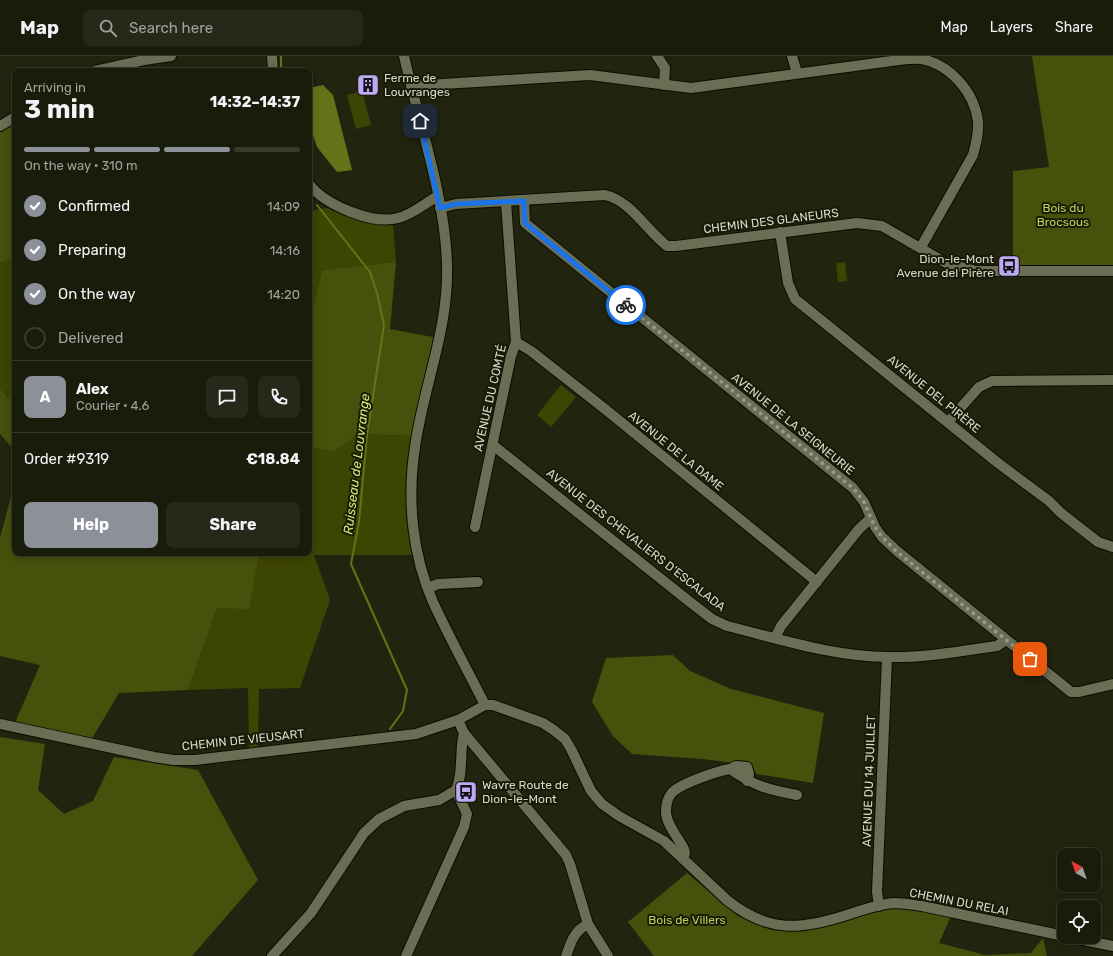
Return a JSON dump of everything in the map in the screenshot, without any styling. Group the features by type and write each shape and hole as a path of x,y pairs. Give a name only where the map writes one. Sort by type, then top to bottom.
{"street":[{"path":"108,68 170,56"},
{"path":"272,56 273,68"},
{"path":"404,56 438,196 447,264 446,302 438,350 415,446 411,485 412,520 428,588 484,705"},
{"path":"657,56 664,68 664,85"},
{"path":"792,56 796,73"},
{"path":"411,87 426,84 590,75 691,88 796,73 919,59 931,62 944,68 956,78 967,91 975,107 978,122 977,140 973,155 921,247"},
{"path":"0,126 12,119"},
{"path":"312,187 324,198 344,209 364,217 386,220 400,218 438,196"},
{"name":"CHEMIN DES GLANEURS","path":"440,208 456,204 593,196 615,197 666,246 857,223 870,223 882,226 921,247 946,263 976,271 1113,271"},
{"path":"509,225 525,223 524,201"},
{"name":"AVENUE DU COMTÉ","path":"475,527 511,356 516,342 509,225 506,202"},
{"name":"AVENUE DE LA SEIGNEURIE","path":"525,223 853,488 864,502 870,518 882,537 896,551 1071,692 1079,692 1113,684"},
{"name":"AVENUE DEL PIRÈRE","path":"780,232 788,283 795,299 998,463 1049,501 1061,513 1098,542 1113,547"},
{"name":"AVENUE DE LA DAME","path":"516,342 531,351 605,409 817,582"},
{"path":"948,422 979,386 992,381 1113,380"},
{"name":"AVENUE DES CHEVALIERS D'ESCALADA","path":"493,445 712,619 728,626 847,654 887,658 997,646 1006,640"},
{"path":"775,638 781,626 859,529 870,518"},
{"path":"428,588 438,584 478,582"},
{"name":"AVENUE DU 14 JUILLET","path":"879,906 877,892 887,658"},
{"name":"CHEMIN DE VIEUSART","path":"0,724 154,757 173,760 195,760 403,736 430,731 458,720 484,705"},
{"name":"CHEMIN DU RELAI","path":"484,705 493,705 530,718 543,723 556,731 565,739 588,786 602,804 618,816 664,841 739,910 770,924 795,927 810,926 894,903 922,906 1057,935"},
{"path":"458,720 464,733 561,847 570,864 588,924 608,956"},
{"path":"272,956 311,913 364,833 378,819 404,806 440,800 456,790 459,782 460,746 464,733"},
{"path":"683,859 685,853 684,849 668,820 666,813 671,794 698,780 736,766 747,767 750,774 747,780 771,790 797,795"},
{"path":"406,956 464,827 467,814 456,790"},
{"path":"566,956 571,939 578,929 588,924"},
{"path":"1101,944 1113,946"}],"shaded area":[{"path":"323,85 333,95 352,170 337,172 317,147 312,133 312,87"},
{"path":"362,91 371,125 356,129 347,95"},
{"path":"327,208 364,221 393,225 396,262 322,270 312,315 312,210"},
{"path":"12,258 12,397 8,399 0,388 0,263"},
{"path":"845,262 847,281 838,282 836,263"},
{"path":"561,385 576,397 551,427 537,415"},
{"path":"358,434 412,436 407,488 407,523 413,555 314,555 330,600 300,688 259,689 258,748 249,749 248,688 188,690 217,608 257,556 312,556 312,448 334,452"}],"green space":[{"name":"Bois du Brocsous","path":"1032,56 1113,56 1113,266 1013,265 1013,171 1049,167"},
{"path":"12,121 12,258 0,263 0,128"},
{"path":"396,262 390,329 438,338 412,436 358,434 334,452 312,448 312,315 322,270"},
{"path":"0,388 8,399 12,397 12,448 0,434"},
{"path":"12,492 12,556 258,556 249,609 217,608 188,690 119,693 91,740 14,725 40,665 0,656 0,538"},
{"path":"673,655 690,671 731,689 824,713 813,783 757,774 750,765 703,759 632,754 613,736 592,702 606,658"},
{"path":"0,737 45,744 38,790 64,814 93,801 114,757 198,770 258,880 192,956 0,956"},
{"name":"Bois de Villers","path":"687,873 738,916 772,928 810,930 870,911 899,908 951,916 939,943 985,955 1031,953 1043,938 1047,956 654,956 628,922"}],"waterway":[{"name":"Ruisseau de Louvrange","path":"281,56 281,68"},
{"name":"Ruisseau de Louvrange","path":"317,205 370,272 377,293 384,325 367,435 359,522 351,564 407,690 403,711 390,729"}],"way so far":[{"path":"626,305 853,488 864,502 875,527 882,537 896,551 1030,659"}],"place":[{"name":"Ferme de Louvranges","path":"368,85"},
{"name":"Dion-le-Mont Avenue del Pirère","path":"1009,266"},
{"name":"Wavre Route de Dion-le-Mont","path":"466,792"}],"route":[{"path":"420,121 440,208 456,204 524,201 525,223 626,305"}]}
